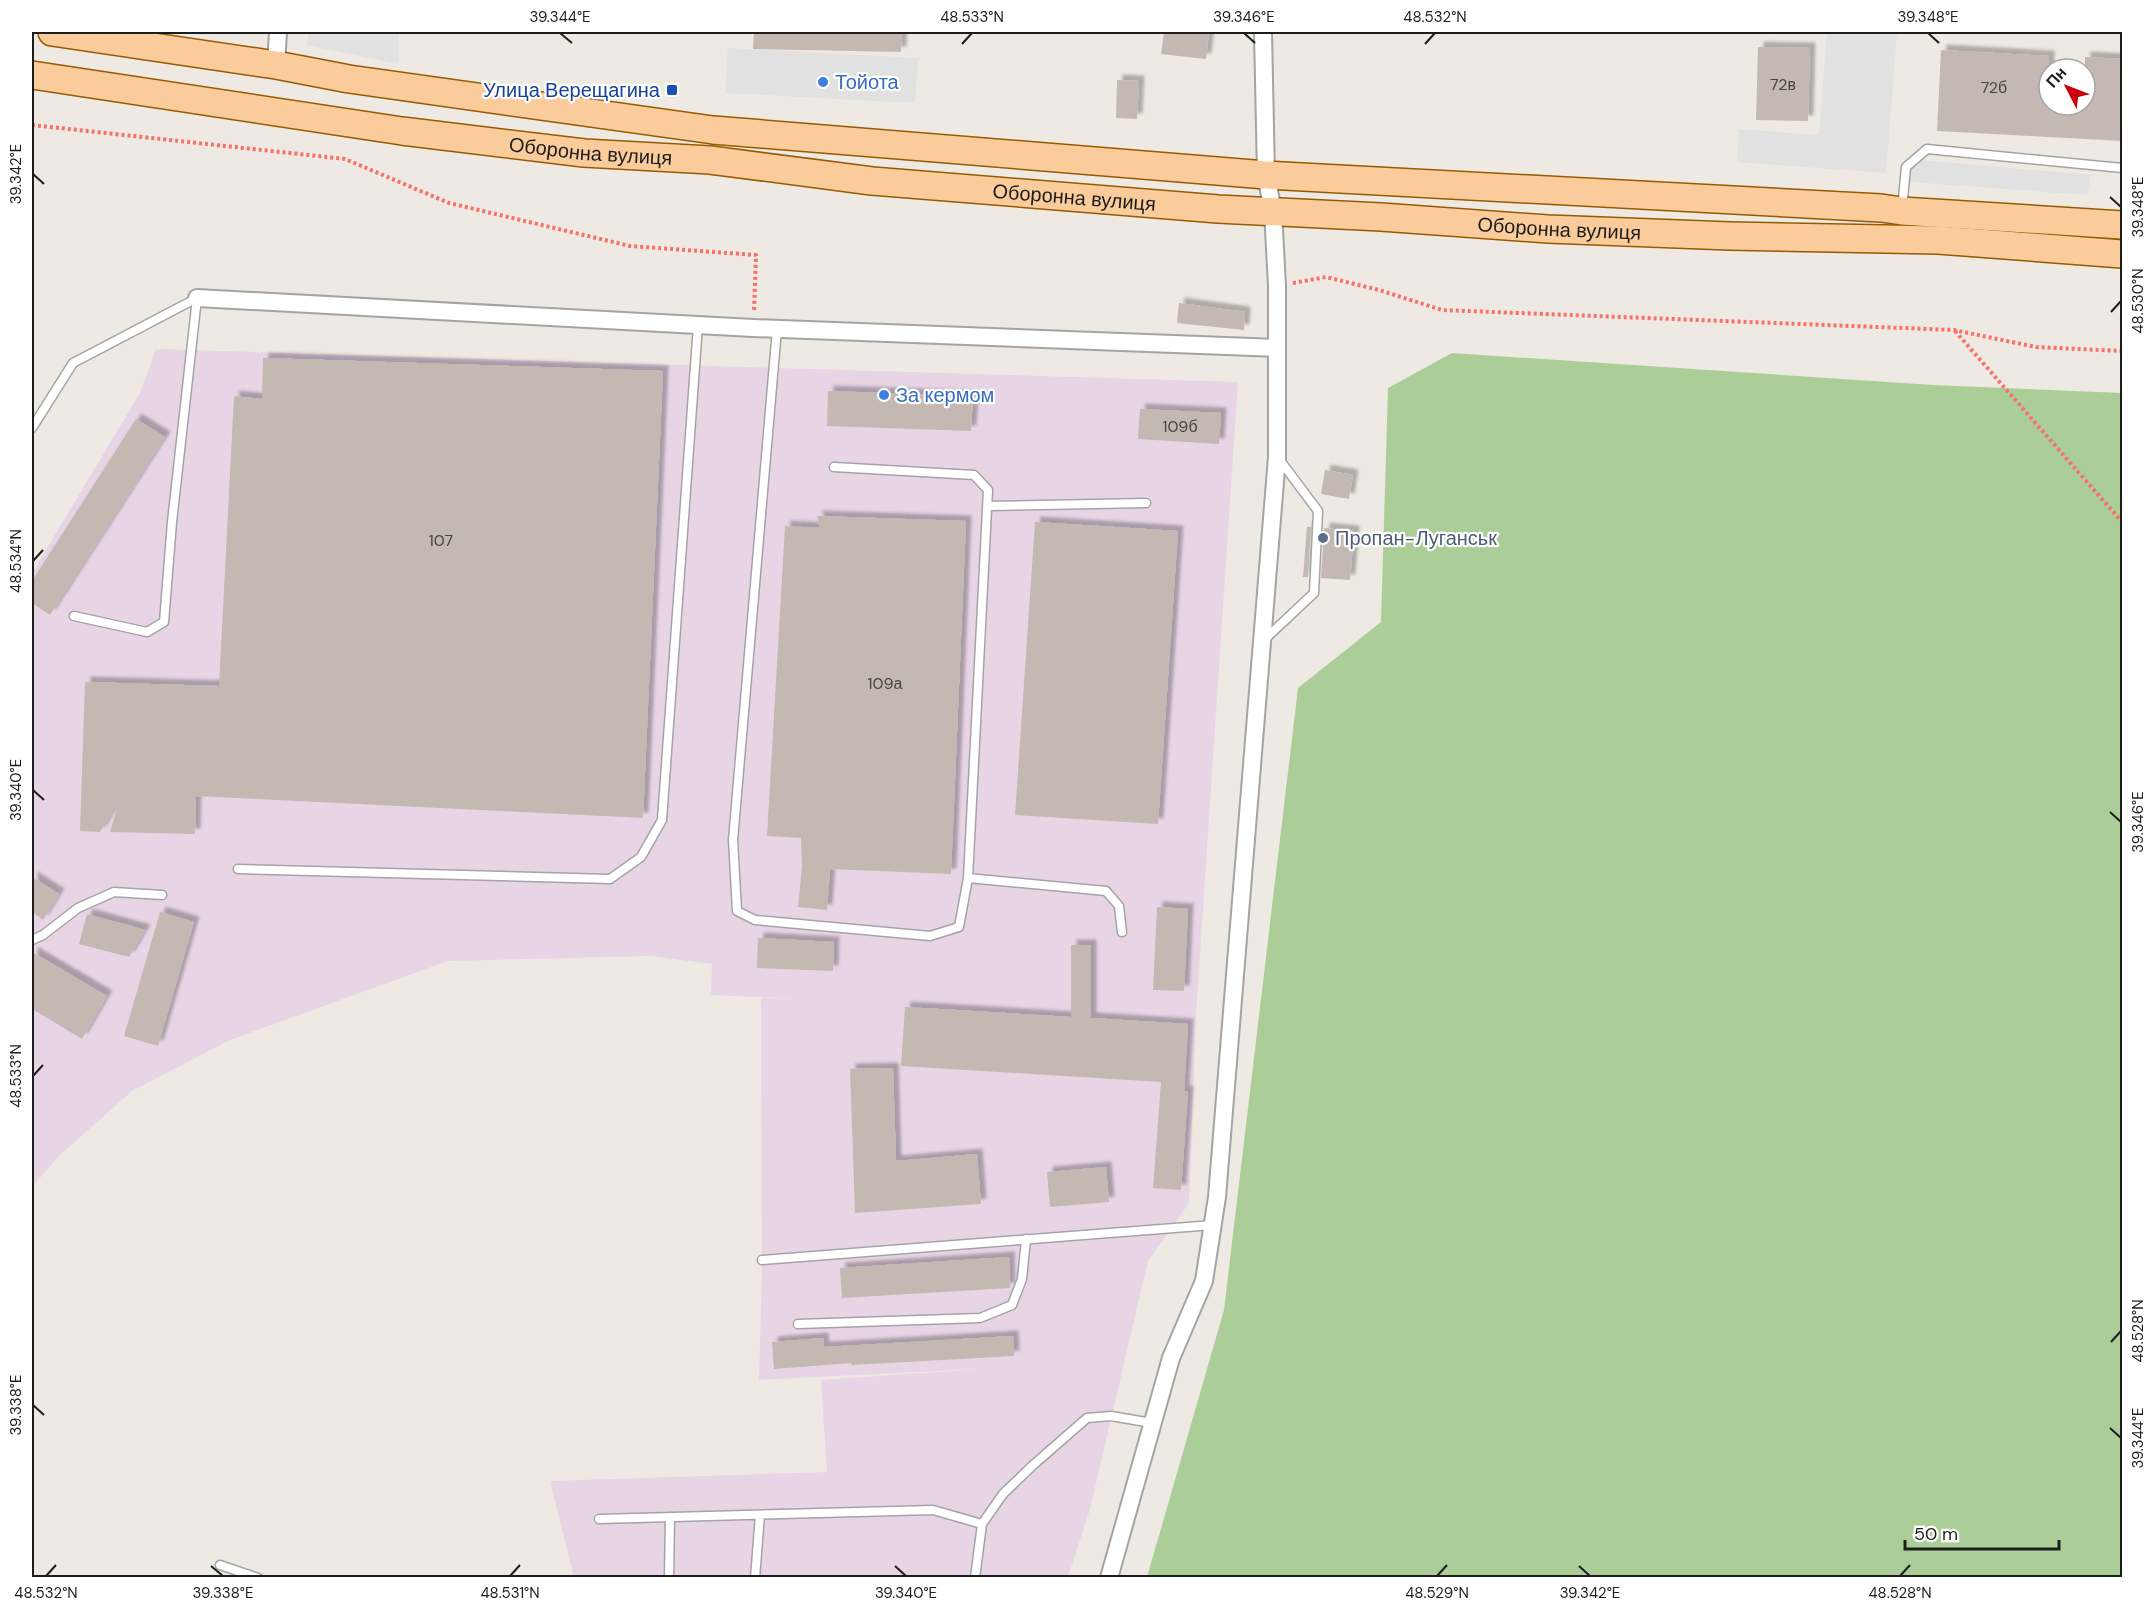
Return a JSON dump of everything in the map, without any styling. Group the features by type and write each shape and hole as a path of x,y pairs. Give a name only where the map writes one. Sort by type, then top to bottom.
{"main road":[{"name":"Оборонна вулиця","path":"52,32 276,65 349,80 713,130 1266,175 1857,206 2122,225"},
{"name":"Оборонна вулиця","path":"32,75 391,129 584,153 710,160 872,181 1218,208 1548,229 1730,236 1938,240 2122,254"}],"street":[{"path":"276,65 278,32"},
{"path":"1109,1578 1171,1358 1204,1281 1218,1197 1277,457 1277,286 1273,211 1266,175 1263,32"},
{"path":"197,298 753,328 1277,348"}],"lane":[{"path":"1902,211 1906,166 1927,149 2122,168"},
{"path":"32,428 74,363 197,298"},
{"path":"74,616 147,632 164,622 172,522 197,298"},
{"path":"238,869 610,879 641,857 662,819 698,325"},
{"path":"777,329 734,840 737,911 755,920 930,936 959,927 968,878 988,490 974,475 834,467"},
{"path":"1262,642 1314,593 1318,511 1277,457"},
{"path":"987,506 1146,503"},
{"path":"968,878 1106,891 1119,906 1122,932"},
{"path":"32,940 44,935 78,908 114,892 162,895"},
{"path":"762,1260 1213,1225"},
{"path":"798,1324 980,1318 1012,1305 1022,1279 1026,1239"},
{"path":"975,1578 982,1524 1003,1494 1087,1418 1112,1416 1152,1424"},
{"path":"599,1519 933,1510 982,1524"},
{"path":"755,1578 760,1515"},
{"path":"669,1578 670,1517"},
{"path":"220,1565 258,1578"}],"path":[{"path":"32,125 345,159 449,202 630,246 756,255 753,328"},
{"path":"1277,286 1326,277 1379,290 1442,310 1954,330 2036,347 2122,351"},
{"path":"1954,330 2122,522"}],"shaded area":[{"path":"309,32 399,32 398,64 307,45"},
{"path":"1827,32 1897,32 1886,173 1737,162 1739,129 1819,135"},
{"path":"728,48 918,58 915,103 725,93"},
{"path":"1910,159 2091,175 2087,195 1910,182"},
{"path":"156,349 1238,382 1196,1014 1189,1203 1148,1261 1090,1509 1068,1577 574,1577 550,1481 827,1472 821,1380 979,1369 759,1380 762,1270 761,998 806,999 711,995 712,964 650,956 448,961 230,1040 132,1091 60,1155 32,1187 32,573 140,393"}],"green space":[{"path":"1452,353 1933,385 2122,393 2122,1577 1147,1577 1224,1310 1298,688 1381,622 1388,388"}],"building":[{"path":"754,32 902,32 901,52 753,49"},
{"path":"1164,32 1209,32 1206,59 1161,54"},
{"path":"1758,47 1810,48 1808,121 1756,120"},
{"path":"1941,50 2049,56 2037,57 2037,117 2097,117 2097,58 2122,59 2122,141 1937,131"},
{"path":"1117,80 1139,81 1137,119 1116,118"},
{"path":"1179,303 1245,312 1244,330 1177,323"},
{"path":"263,358 663,371 643,818 196,796 195,834 110,832 119,801 100,832 80,831 85,682 219,686 234,396 262,399"},
{"path":"828,391 973,396 971,431 827,426"},
{"path":"1140,409 1221,413 1219,444 1138,439"},
{"path":"136,419 165,437 50,615 32,603 32,581"},
{"path":"1325,470 1353,475 1349,499 1321,494"},
{"path":"817,516 966,521 951,874 830,869 827,910 798,907 802,867 801,838 767,836 785,526 820,528"},
{"path":"1035,522 1178,531 1158,824 1015,815"},
{"path":"1307,527 1311,527 1308,577 1303,577"},
{"path":"1324,528 1354,531 1350,580 1321,578"},
{"path":"32,877 59,894 43,920 32,912"},
{"path":"1157,907 1188,909 1184,991 1153,990"},
{"path":"160,912 194,922 158,1046 124,1036"},
{"path":"87,914 145,930 129,957 79,944"},
{"path":"758,938 834,942 833,971 757,968"},
{"path":"1071,945 1091,945 1091,1018 1188,1024 1184,1091 1188,1091 1181,1190 1153,1188 1161,1082 901,1066 905,1007 1071,1017"},
{"path":"32,952 107,996 82,1039 32,1009"},
{"path":"893,1068 896,1161 977,1154 981,1204 855,1213 850,1069"},
{"path":"1106,1167 1109,1202 1050,1207 1047,1172"},
{"path":"1009,1257 1010,1288 842,1298 840,1268"},
{"path":"1013,1336 1014,1356 852,1365 851,1363 774,1369 772,1342 823,1338 824,1347"}],"place":[{"name":"Тойота","path":"823,82"},
{"name":"Улица Верещагина","path":"672,90"},
{"name":"За кермом","path":"884,395"},
{"name":"Пропан-Луганськ","path":"1323,538"}]}
